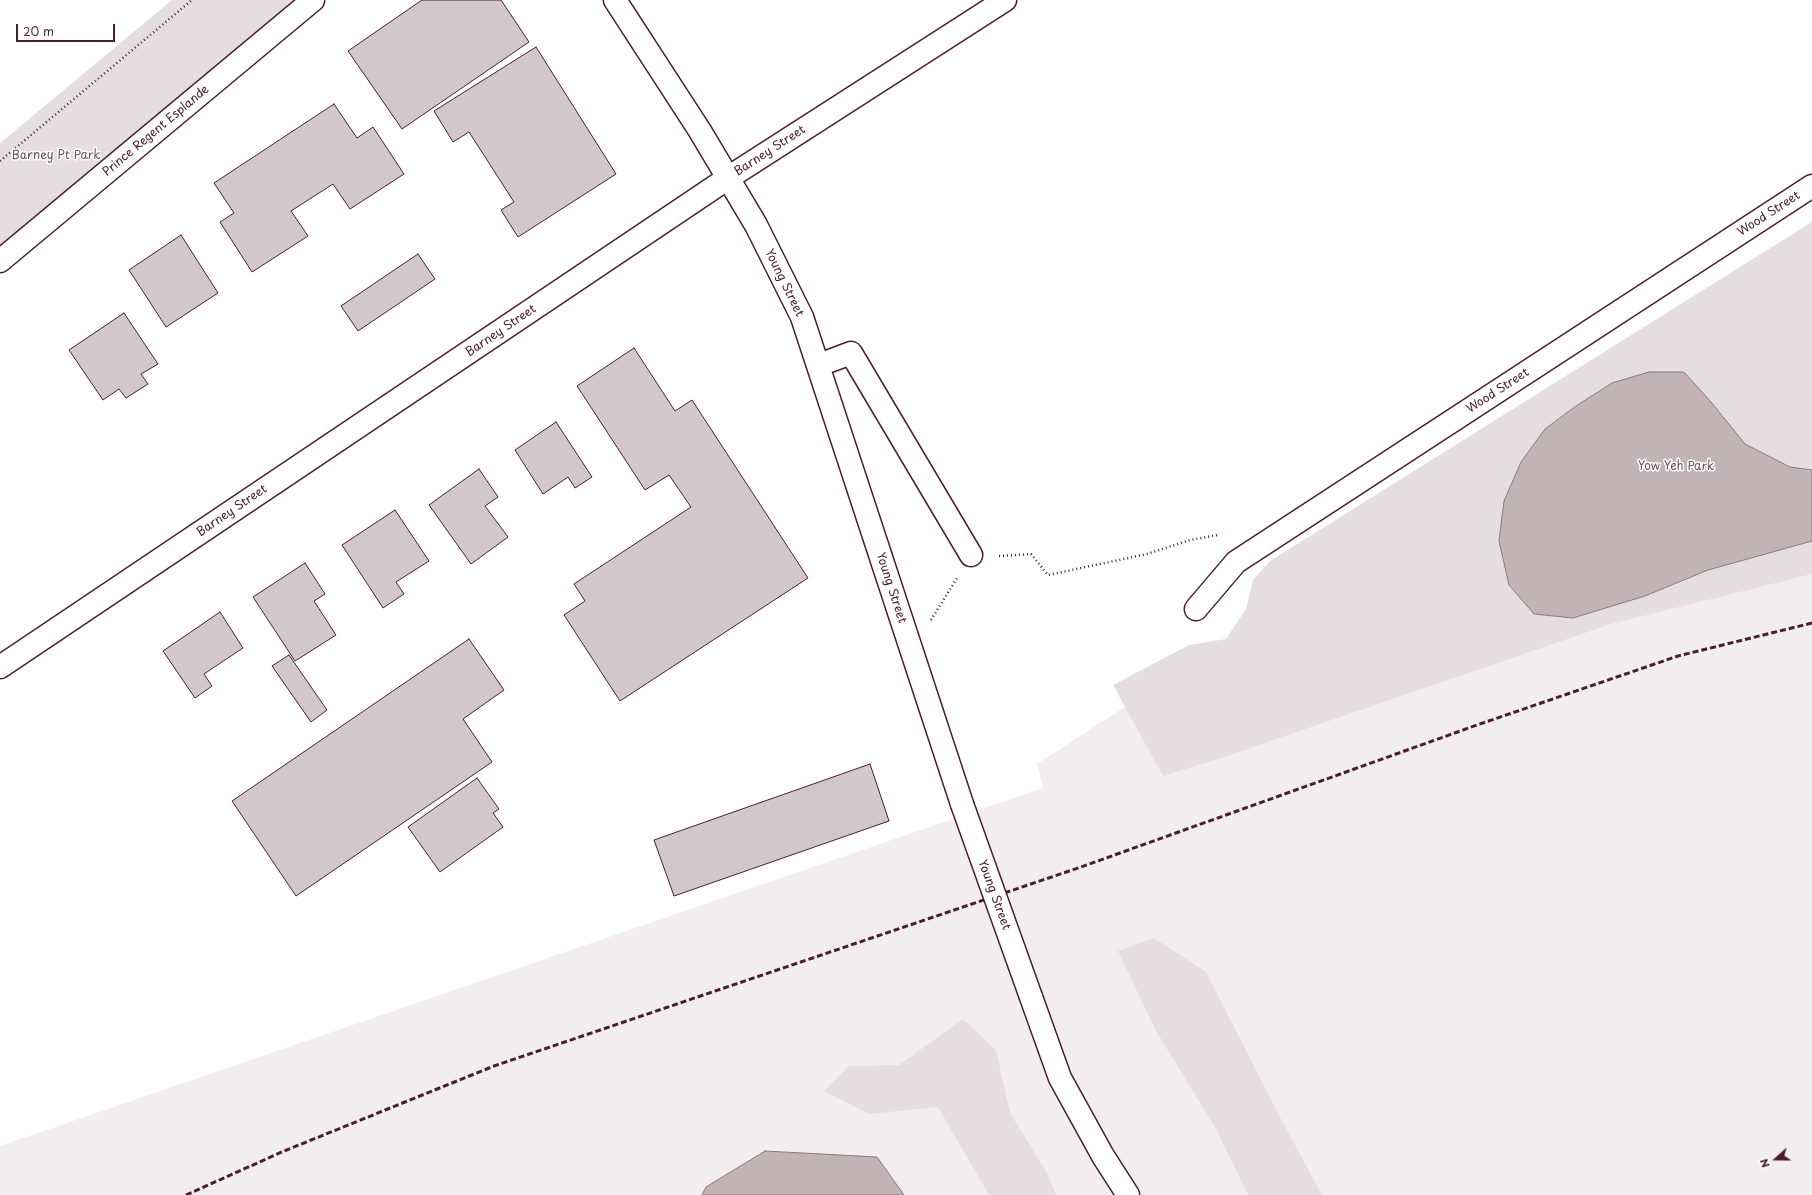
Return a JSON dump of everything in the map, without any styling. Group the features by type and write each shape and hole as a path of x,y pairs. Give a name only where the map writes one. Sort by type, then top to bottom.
{"street":[{"name":"Prince Regent Esplande","path":"0,261 313,0"},
{"name":"Young Street","path":"615,0 700,131 756,225 802,317 962,804 1060,1078 1103,1156 1128,1195"},
{"name":"Barney Street","path":"0,667 728,178 1005,0"},
{"name":"Wood Street","path":"1196,609 1236,562 1812,186"},
{"path":"818,365 851,353 971,555"}],"path":[{"path":"0,161 192,0"},
{"path":"930,622 971,555 1003,556 1031,554 1048,574 1147,554 1190,540 1218,535"}],"shaded area":[{"path":"1812,260 1812,1195 0,1195 0,1146 1043,788 1037,764"},
{"path":"1649,372 1684,372 1711,402 1745,444 1790,467 1812,470 1812,541 1708,570 1645,596 1573,618 1534,614 1509,585 1499,541 1504,501 1521,462 1545,429 1576,406 1612,383"},
{"path":"765,1151 877,1157 904,1195 702,1195 706,1187"}],"green space":[{"name":"Barney Pt Park","path":"172,0 313,0 0,261 0,143"},
{"name":"Yow Yeh Park","path":"1812,222 1812,574 1611,624 1221,758 1163,776 1113,685 1189,645 1226,639 1246,609 1253,580 1270,561"},
{"path":"1154,938 1206,972 1281,1119 1322,1195 1248,1195 1216,1129 1156,1031 1118,951"},
{"path":"963,1019 996,1050 1010,1113 1047,1173 1056,1195 989,1195 938,1107 869,1114 824,1091 849,1066 899,1065"}],"building":[{"path":"422,0 501,0 529,42 402,129 348,51"},
{"path":"536,47 616,174 518,237 501,210 514,202 469,132 453,142 434,111"},
{"path":"334,104 357,138 373,127 404,174 350,209 333,184 291,211 308,236 252,272 220,222 234,213 214,183"},
{"path":"181,235 218,293 166,327 129,270"},
{"path":"418,254 435,279 358,331 341,306"},
{"path":"124,313 158,364 141,374 148,384 126,398 119,389 103,400 69,350"},
{"path":"634,348 675,411 692,400 808,578 620,701 564,615 585,601 574,584 691,507 669,475 645,490 577,386"},
{"path":"556,422 592,477 575,488 568,477 543,494 515,450"},
{"path":"479,469 498,497 485,506 508,537 471,564 429,505"},
{"path":"395,510 429,561 396,582 404,594 383,608 342,545"},
{"path":"305,563 325,594 314,601 336,635 295,661 253,597"},
{"path":"220,612 243,648 204,674 212,686 195,698 163,651"},
{"path":"469,639 504,690 463,719 492,762 296,896 232,801"},
{"path":"289,655 327,710 311,722 272,666"},
{"path":"870,764 889,821 674,896 654,840"},
{"path":"477,778 499,809 493,813 503,827 440,872 408,827"}],"railway":[{"path":"186,1195 284,1151 494,1066 1081,867 1477,725 1678,656 1812,623"}]}
